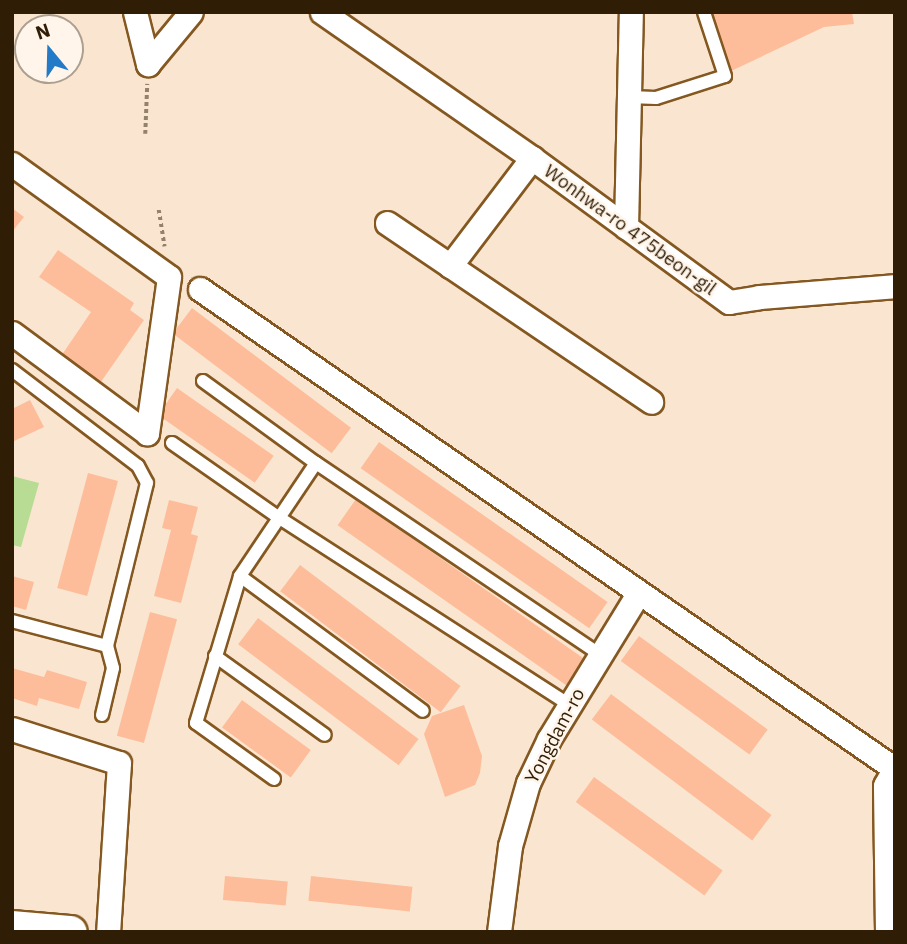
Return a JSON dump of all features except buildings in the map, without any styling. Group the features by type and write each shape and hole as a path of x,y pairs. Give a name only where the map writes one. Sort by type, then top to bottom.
{"main road":[{"path":"12,927 70,932"}],"street":[{"path":"135,12 148,64"},
{"path":"148,64 191,12"},
{"name":"Wonhwa-ro 475beon-gil","path":"322,12 532,158 729,302 895,286"},
{"path":"626,227 631,12"},
{"name":"Wonhwa-ro 475beon-gil","path":"450,266 532,158"},
{"path":"12,164 169,277 147,433 12,332"},
{"path":"387,223 651,402"},
{"path":"200,289 895,769"},
{"name":"Yongdam-ro","path":"499,932 510,846 528,783 570,705 638,594"},
{"path":"12,729 119,763 108,932"},
{"path":"891,932 889,787 895,776"}],"lane":[{"path":"629,97 656,98 725,76 704,12"},
{"path":"12,370 138,466 146,482 107,646 113,668 102,715"},
{"path":"203,381 316,463 601,655"},
{"path":"172,443 278,517 570,705"},
{"path":"274,779 196,723 240,576 316,463"},
{"path":"240,576 423,711"},
{"path":"12,621 107,646"},
{"path":"215,656 325,735"}],"path":[{"path":"145,134 148,64"},
{"path":"159,210 169,277"}],"green space":[{"path":"12,476 39,483 21,547 12,545"}]}
